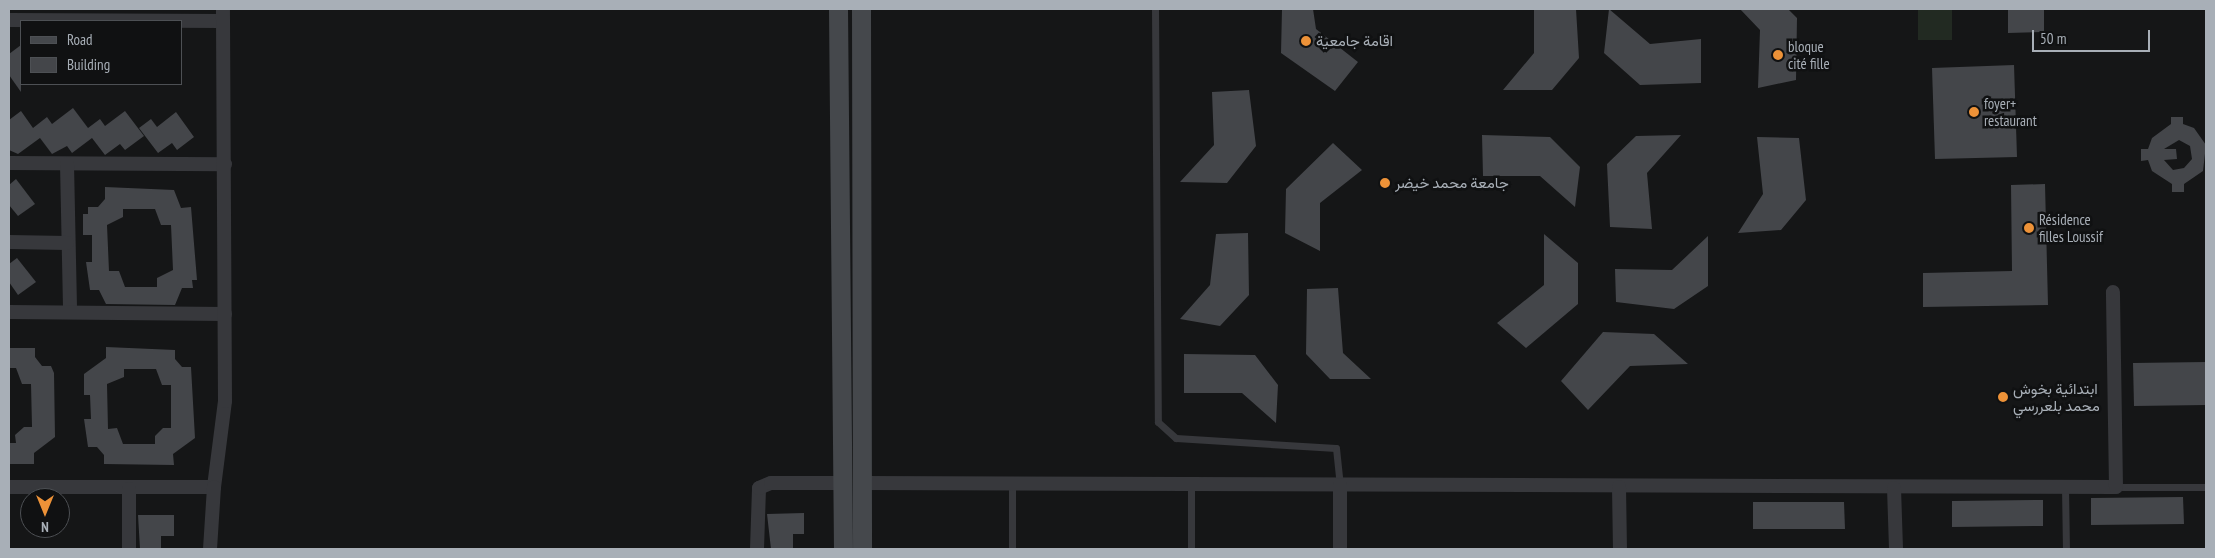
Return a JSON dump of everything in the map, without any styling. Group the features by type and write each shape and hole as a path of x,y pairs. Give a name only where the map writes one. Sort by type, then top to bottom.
{"main road":[{"path":"838,9 844,549"},
{"path":"861,9 862,549"}],"street":[{"path":"9,20 223,15 225,401 214,487 210,549"},
{"path":"9,163 225,164"},
{"path":"67,164 70,312"},
{"path":"9,242 68,243"},
{"path":"862,483 1894,488 2116,487 2113,292"},
{"path":"9,312 225,314"},
{"path":"757,549 759,488 771,483 843,483"},
{"path":"1340,485 1340,549"},
{"path":"9,487 129,489 214,487"},
{"path":"1619,487 1620,549"},
{"path":"1894,488 1896,549"},
{"path":"129,489 129,549"}],"lane":[{"path":"1156,9 1158,422 1176,438 1336,448 1340,485"},
{"path":"1012,483 1012,549"},
{"path":"1191,484 1191,549"},
{"path":"2065,487 2066,549"},
{"path":"2116,487 2206,487"}],"shaded area":[{"path":"1918,9 1952,9 1952,40 1918,40"}],"building":[{"name":"اقامة جامعية","path":"1282,9 1313,9 1316,29 1358,62 1335,91 1281,53"},
{"path":"1534,9 1576,9 1579,58 1552,90 1503,90 1534,53"},
{"path":"1609,9 1650,44 1701,39 1701,83 1640,85 1604,53"},
{"name":"bloque cité fille","path":"1740,9 1788,9 1797,18 1796,80 1758,88 1760,30"},
{"path":"2008,9 2044,9 2044,32 2008,33"},
{"path":"20,46 21,92 9,75 9,54"},
{"name":"foyer+ restaurant","path":"2014,65 2017,157 1935,159 1932,68"},
{"path":"1249,90 1256,146 1227,183 1180,182 1214,145 1212,92"},
{"path":"73,108 88,128 100,119 105,126 125,111 144,136 125,150 120,144 105,155 92,138 72,153 67,146 52,154 40,138 18,154 9,150 9,120 21,111 33,128 47,117 52,124"},
{"path":"176,112 194,137 177,150 172,143 158,153 139,128 151,119 157,127"},
{"path":"2171,117 2183,117 2183,124 2194,128 2206,145 2203,171 2184,184 2184,192 2172,192 2172,184 2152,171 2148,160 2141,161 2141,149 2148,149 2152,138 2171,124","holes":["2179,140 2190,146 2192,159 2184,168 2173,170 2164,160 2177,159 2176,149 2164,149"]},
{"path":"1482,135 1550,137 1580,167 1575,207 1540,176 1483,176"},
{"path":"1681,135 1647,173 1652,229 1610,227 1607,164 1636,136"},
{"path":"1757,137 1799,138 1806,200 1781,230 1738,233 1763,194"},
{"path":"1333,143 1362,170 1320,203 1320,251 1285,233 1286,189"},
{"path":"16,179 35,204 18,216 9,205 9,185"},
{"name":"Résidence filles Loussif","path":"2045,184 2048,305 1923,307 1923,273 2012,271 2011,185"},
{"path":"105,187 174,190 181,208 191,207 197,280 192,280 193,288 182,288 175,305 106,304 99,290 90,290 86,262 92,262 92,235 83,235 83,214 88,214 88,207 98,207 105,199","holes":["123,209 155,209 161,225 171,225 173,270 157,278 157,287 125,287 119,271 109,271 107,225 123,217"]},
{"path":"1248,233 1249,295 1220,326 1180,319 1210,285 1216,234"},
{"path":"1544,234 1578,263 1578,304 1526,348 1497,323 1544,285"},
{"path":"1708,236 1708,286 1674,309 1616,302 1615,269 1672,270"},
{"path":"17,258 36,282 18,295 9,282 9,264"},
{"path":"1338,288 1343,353 1371,379 1330,379 1306,354 1307,289"},
{"path":"1603,332 1654,334 1688,364 1630,366 1588,410 1561,381"},
{"path":"106,347 175,350 175,359 182,367 191,367 195,438 173,454 174,465 104,464 104,455 97,447 88,447 84,419 91,419 90,395 84,395 84,374 106,358","holes":["124,369 156,369 162,385 171,385 171,428 163,428 155,436 155,444 123,444 117,428 108,429 107,384 124,377"]},
{"path":"9,348 35,348 35,357 42,366 51,366 54,373 55,437 34,453 34,464 10,464 9,443 16,443 15,435 24,427 32,427 31,384 22,384 16,368 9,368"},
{"path":"1184,354 1255,355 1278,385 1276,423 1242,393 1184,393"},
{"path":"2206,362 2206,405 2134,406 2133,363"},
{"path":"2183,497 2184,524 2091,525 2091,498"},
{"path":"2043,500 2043,526 1952,527 1952,501"},
{"path":"1753,502 1844,502 1845,529 1753,529"},
{"path":"804,513 804,534 793,534 793,549 771,549 767,514"},
{"path":"138,515 174,515 174,536 161,536 161,549 140,549"}],"place":[{"name":"اقامة جامعية","path":"1306,41"},
{"name":"bloque cité fille","path":"1778,55"},
{"name":"foyer+ restaurant","path":"1974,112"},
{"name":"جامعة محمد خيضر","path":"1385,183"},
{"name":"Résidence filles Loussif","path":"2029,228"},
{"name":"ابتدائية بخوش محمد بلعررسي","path":"2003,397"}]}
